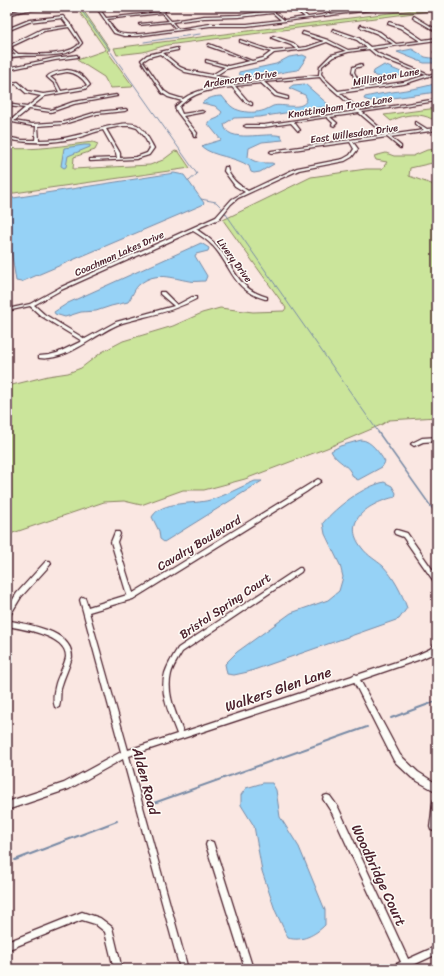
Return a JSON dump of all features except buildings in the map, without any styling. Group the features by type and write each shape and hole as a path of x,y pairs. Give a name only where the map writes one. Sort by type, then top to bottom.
{"street":[{"path":"7,14 24,10 54,7"},
{"path":"97,7 113,30 122,35 137,35 215,25 242,25 392,7"},
{"path":"125,8 136,7"},
{"path":"157,7 164,12 170,22 178,30"},
{"path":"267,7 283,20"},
{"path":"293,7 307,18"},
{"path":"320,7 330,15"},
{"path":"105,18 164,12"},
{"path":"140,24 170,22 204,17 235,16 273,12"},
{"path":"7,30 29,21 60,17 64,18 80,43 76,48 67,51 40,55 17,54 7,57"},
{"path":"414,17 437,31"},
{"path":"389,23 401,27 422,41"},
{"path":"7,45 11,46 43,30 70,26"},
{"path":"361,26 378,33 395,44"},
{"path":"333,30 355,38 384,57 430,76"},
{"path":"303,33 348,51"},
{"path":"273,37 292,44 298,49"},
{"path":"400,147 320,76 320,70 324,62 332,56 348,51 437,39"},
{"path":"241,41 273,52 312,47 327,42"},
{"path":"209,45 251,61"},
{"path":"11,46 13,51 17,54"},
{"path":"177,49 144,58 142,61 163,92 169,96 183,100 177,107 195,133 195,136"},
{"path":"213,76 219,70 264,59 273,52"},
{"path":"161,53 168,57 180,69 227,79 246,101 251,104"},
{"path":"7,69 54,59 77,56"},
{"path":"207,62 227,67"},
{"path":"361,65 354,68 353,72 356,78 368,88"},
{"path":"13,120 42,96 88,86 85,79 75,71 71,70 58,72 48,77 56,84 60,91"},
{"name":"Millington Lane","path":"338,92 404,83 437,73"},
{"name":"Ardencroft Drive","path":"183,100 202,91 304,76 320,76"},
{"path":"262,82 276,95 287,98"},
{"path":"7,84 17,84 27,92 42,96"},
{"path":"7,104 52,110 73,103 116,96"},
{"name":"Knottingham Trace Lane","path":"246,126 292,122 437,100"},
{"path":"7,120 37,126 61,124 97,113 125,110"},
{"path":"182,115 202,112"},
{"path":"328,116 335,124 334,125"},
{"path":"292,122 298,130"},
{"path":"416,123 426,130"},
{"path":"7,138 20,141 73,137 104,129 132,125 139,128 152,150 148,154 136,158 91,160"},
{"path":"36,140 37,126"},
{"path":"104,129 118,153 119,159"},
{"name":"East Willesdon Drive","path":"272,152 437,129"},
{"path":"226,168 226,171 236,184 248,192 298,169 349,158 356,149 351,141"},
{"name":"Coachman Lakes Drive","path":"7,310 31,305 60,289 218,218 230,201 248,192"},
{"name":"Livery Drive","path":"193,229 207,238 216,247 245,290 257,297 265,298"},
{"path":"162,293 177,307"},
{"path":"40,358 60,354 116,323 177,307 194,298"},
{"path":"31,305 45,317 61,325 84,340"},
{"path":"414,444 422,440 437,439"},
{"name":"Cavalry Boulevard","path":"86,610 131,597 318,481"},
{"path":"397,532 405,534 437,581"},
{"path":"117,534 114,542 131,597"},
{"path":"7,615 19,595 48,563"},
{"name":"Bristol Spring Court","path":"181,736 166,695 166,679 173,660 180,650 299,570"},
{"name":"Alden Road","path":"83,600 184,969"},
{"path":"7,623 52,634 67,646 69,655 56,697 57,705"},
{"name":"Walkers Glen Lane","path":"7,806 66,786 125,754 419,657 432,652 437,646"},
{"path":"355,677 397,758 415,775 437,788"},
{"name":"Woodbridge Court","path":"326,799 335,810 406,964"},
{"path":"434,828 437,803"},
{"path":"210,845 249,969"},
{"path":"7,946 82,916 97,921 109,930 118,969"},
{"path":"395,969 437,950"}],"green space":[{"path":"76,7 81,7 110,49 107,51 133,86 132,87 110,88 104,77 77,60 106,50"},
{"path":"437,7 437,10 167,45 143,52 117,55 114,48"},
{"path":"437,108 437,120 424,116 411,115 403,116 391,121 384,115"},
{"path":"93,142 98,144 95,150 74,157 73,169 150,165 163,160 175,151 179,152 190,168 7,194 7,148 40,148"},
{"path":"437,149 437,162 410,168 409,176 437,186 437,417 389,420 381,425 327,448 245,479 204,490 183,490 141,505 124,501 104,502 7,535 7,389 12,385 48,376 68,373 81,368 102,352 123,341 173,326 202,313 220,308 253,312 284,311 286,308 223,220 311,177 366,169 382,169 387,162 376,160 374,156 386,153 394,156 413,156 427,150"}],"water":[{"path":"412,49 425,57 437,59 437,63 424,63 397,52"},
{"path":"303,55 307,57 298,70 259,76 244,76 239,74 239,72 276,64 289,57"},
{"path":"384,65 401,72 403,75 386,78 375,76 373,74 374,71"},
{"path":"437,83 437,92 370,101 364,99 365,97 374,95 419,88"},
{"path":"305,84 330,106 259,117 234,118 224,124 226,130 239,136 281,136 283,140 262,142 249,148 248,157 250,159 274,164 260,172 254,173 251,172 249,166 237,160 212,153 202,147 221,140 208,122 218,118 222,112 215,106 202,103 214,97 222,96 233,108 248,112 262,111 277,105 297,106 305,103 307,99 305,95 289,88 293,85"},
{"path":"90,145 90,147 68,156 66,167 64,168 61,166 64,148"},
{"path":"174,173 184,175 204,203 202,205 21,282 16,281 11,250 7,239 7,199"},
{"path":"201,243 209,248 208,251 196,254 195,256 207,276 205,281 191,281 164,276 152,278 138,285 128,302 96,311 81,312 65,317 55,314 54,312 68,303"},
{"path":"361,440 372,445 385,462 382,467 358,480 353,477 349,469 333,455 331,451 340,446"},
{"path":"255,481 262,481 164,542 160,539 159,531 152,517 163,508 170,505 216,498"},
{"path":"384,482 392,486 396,493 395,497 368,508 356,521 354,529 356,538 362,548 369,556 383,566 400,591 407,608 399,619 248,672 234,675 227,674 225,664 237,652 291,613 328,600 339,591 343,577 340,565 325,534 323,523 335,510 351,498 376,484"},
{"path":"263,783 272,783 276,790 280,817 299,847 325,910 325,925 313,935 308,937 298,939 288,938 275,910 262,871 254,826 241,805 241,795 246,788"}],"waterway":[{"path":"79,7 197,174 189,181"},
{"path":"144,42 200,34"},
{"path":"201,199 216,202 221,207 379,433"},
{"path":"378,432 437,515"},
{"path":"391,718 437,701"},
{"path":"151,804 367,727"},
{"path":"15,860 117,821"}]}
